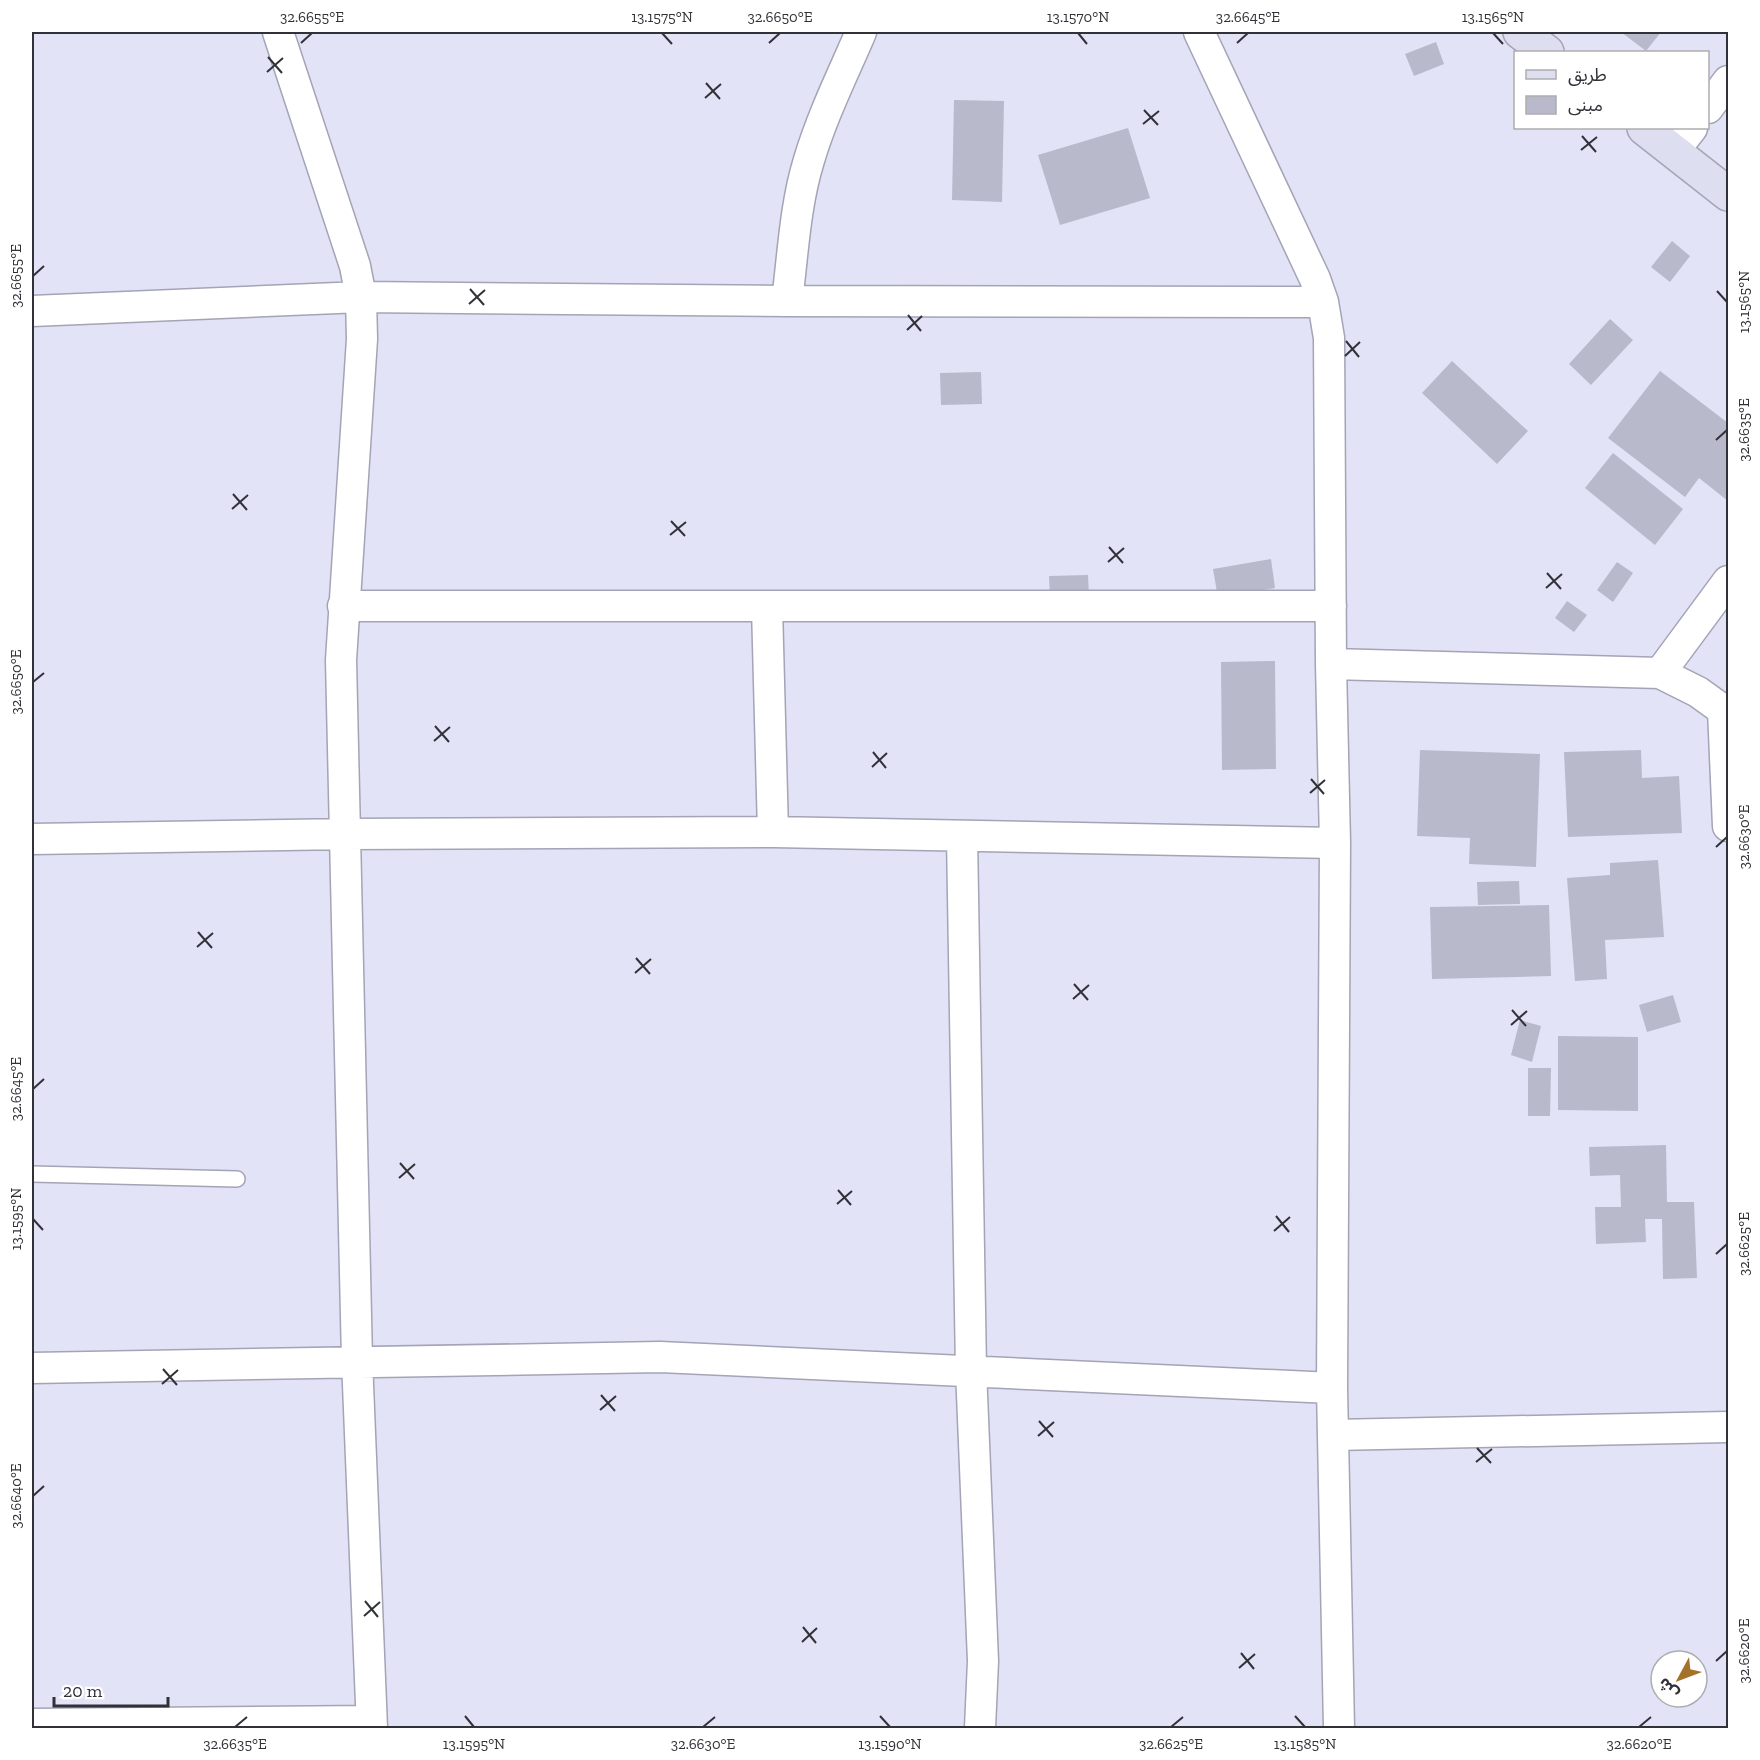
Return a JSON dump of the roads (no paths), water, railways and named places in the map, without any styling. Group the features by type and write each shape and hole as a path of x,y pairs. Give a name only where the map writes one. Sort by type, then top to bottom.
{"street":[{"path":"32,1724 371,1725 357,1360 341,660 362,339 361,297 355,266 278,32"},
{"path":"787,301 800,196 808,161 861,32"},
{"path":"1200,32 1300,244 1323,302 1329,338 1331,664 1335,843 1332,1388 1339,1728"},
{"path":"1520,32 1546,51"},
{"path":"1709,105 1728,81"},
{"path":"1648,129 1683,139 1728,194"},
{"path":"32,311 361,297 1323,302"},
{"path":"1660,673 1728,581"},
{"path":"343,606 1331,606"},
{"path":"767,607 773,832"},
{"path":"1331,664 1660,673 1698,692 1726,712 1728,826"},
{"path":"32,839 346,834 773,832 1335,843"},
{"path":"962,836 971,1370 982,1661 980,1728"},
{"path":"32,1368 357,1360 660,1357 1332,1388"},
{"path":"1333,1435 1728,1427"}],"lane":[{"path":"32,1174 237,1179"}]}
